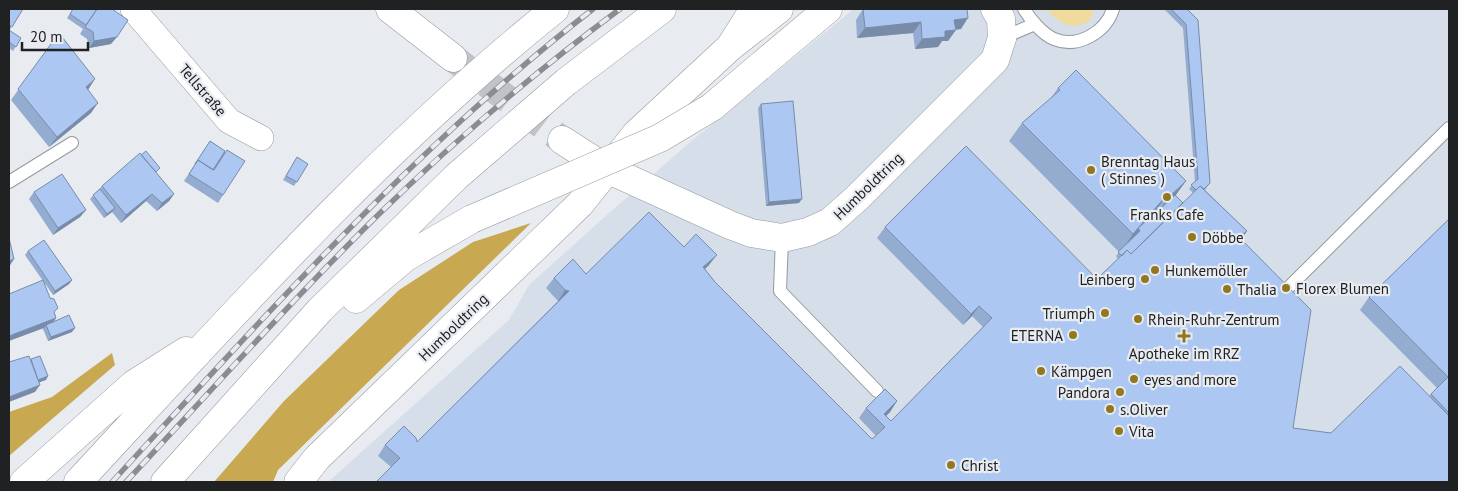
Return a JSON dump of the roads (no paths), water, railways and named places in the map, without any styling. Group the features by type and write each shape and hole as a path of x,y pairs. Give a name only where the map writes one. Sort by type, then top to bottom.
{"main road":[{"path":"390,9 453,58"},
{"path":"78,482 312,232 407,138 555,9"},
{"path":"165,482 320,310 457,176 566,82 662,9"},
{"path":"730,47 754,9"},
{"name":"Humboldtring","path":"298,482 318,458 580,204 636,134 730,47 779,9"},
{"path":"267,370 406,257 472,220 660,138 712,107 828,9"},
{"path":"995,9 1001,20 1002,38"},
{"name":"Humboldtring","path":"562,140 607,169 751,233 782,238 808,232 830,222 857,198 995,60 1002,38"},
{"path":"24,482 134,384 221,328"}],"street":[{"name":"Tellstraße","path":"133,9 229,121 261,138"}],"lane":[{"path":"1024,9 1035,24 1054,39 1078,42 1100,31 1112,9"},
{"path":"1002,38 1035,24"},
{"path":"1279,297 1449,128"},
{"path":"9,182 72,143"},
{"path":"782,238 780,291 877,391"}],"tunnel":[{"path":"453,58 562,140"}],"railway":[{"path":"112,482 343,235 464,118 527,62 593,9"},
{"path":"126,482 314,280 407,187 526,82 620,9"}],"place":[{"name":"Brenntag Haus ( Stinnes )","path":"1091,170"},
{"name":"Franks Cafe","path":"1167,197"},
{"name":"Döbbe","path":"1192,237"},
{"name":"Hunkemöller","path":"1155,270"},
{"name":"Leinberg","path":"1145,279"},
{"name":"Florex Blumen","path":"1286,288"},
{"name":"Thalia","path":"1227,289"},
{"name":"Triumph","path":"1105,313"},
{"name":"Rhein-Ruhr-Zentrum","path":"1138,319"},
{"name":"ETERNA","path":"1073,335"},
{"name":"Apotheke im RRZ","path":"1184,336"},
{"name":"Kämpgen","path":"1041,371"},
{"name":"eyes and more","path":"1134,379"},
{"name":"Pandora","path":"1120,392"},
{"name":"s.Oliver","path":"1110,409"},
{"name":"Vita","path":"1119,431"},
{"name":"Christ","path":"951,465"}]}
